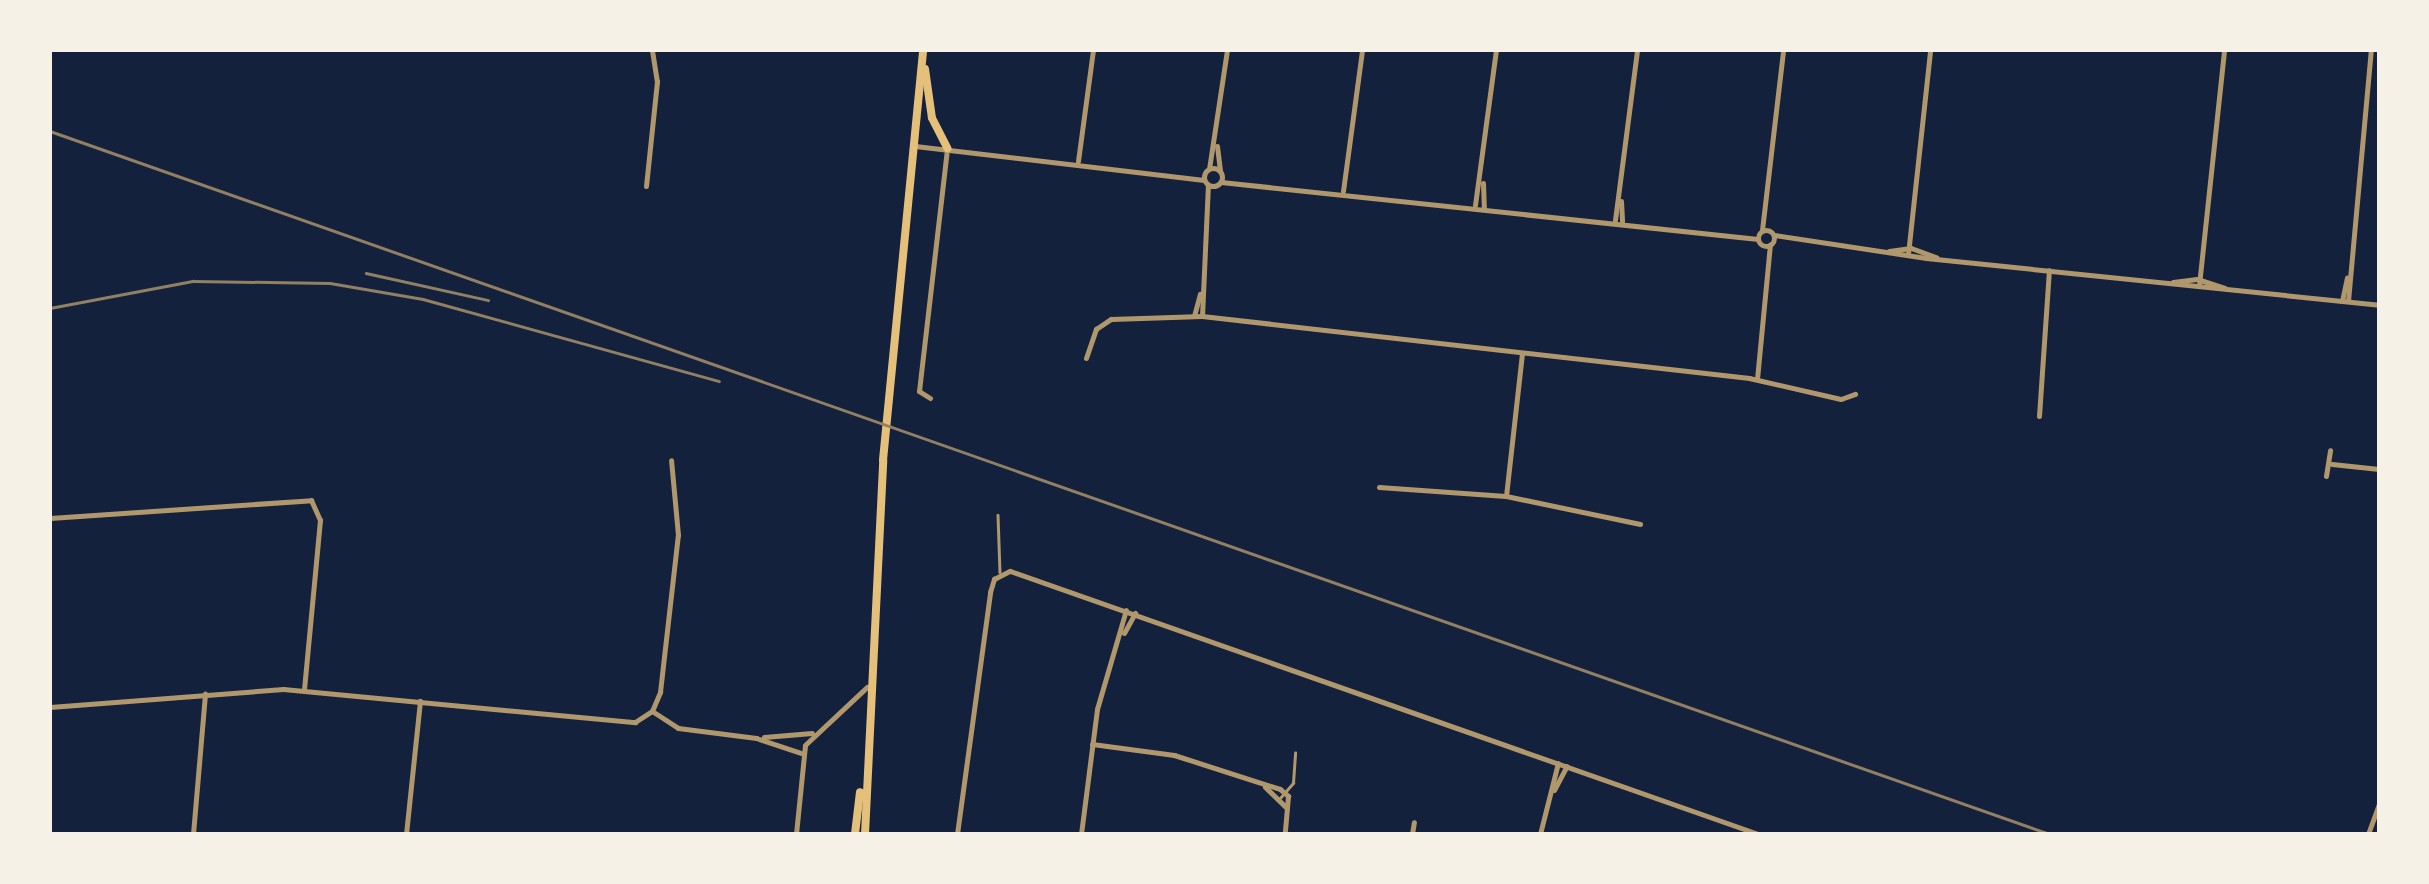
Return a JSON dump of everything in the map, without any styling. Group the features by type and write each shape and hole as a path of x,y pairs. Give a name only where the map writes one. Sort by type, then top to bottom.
{"main road":[{"path":"865,834 867,688 923,50"},
{"path":"923,50 932,118 947,148"},
{"path":"855,834 864,757"}],"street":[{"path":"646,186 658,82 652,50"},
{"path":"1081,162 1092,50"},
{"path":"1198,316 1210,207 1220,178 1217,143 1227,50"},
{"path":"1351,192 1350,166 1362,50"},
{"path":"1484,207 1483,175 1496,50"},
{"path":"1618,221 1636,50"},
{"path":"1753,378 1783,50"},
{"path":"1909,250 1930,50"},
{"path":"2199,281 2224,50"},
{"path":"2345,301 2371,50"},
{"path":"1210,207 1206,182 1217,143"},
{"path":"915,146 1182,173 1208,170 1220,178"},
{"path":"930,398 919,391 947,148"},
{"path":"1343,191 1350,166"},
{"path":"1182,173 1206,182 1220,178 1881,251 1909,250 2048,270 2171,283 2199,281 2228,289 2379,305"},
{"path":"1475,206 1483,175"},
{"path":"2039,416 2048,270"},
{"path":"1086,358 1096,329 1111,319 1198,316 1753,378 1821,396 1856,394"},
{"path":"1506,496 1522,353"},
{"path":"2326,476 2332,464 2330,450"},
{"path":"652,711 678,535 671,460"},
{"path":"2332,464 2379,469"},
{"path":"1378,487 1506,496 1640,524"},
{"path":"50,518 310,500 320,520 304,690"},
{"path":"957,834 990,592 1000,574 1018,572 1758,834"},
{"path":"1082,834 1092,744 1126,610"},
{"path":"1120,640 1136,613"},
{"path":"796,834 802,753 814,732 867,688"},
{"path":"50,707 304,690 622,723 652,711"},
{"path":"193,834 206,694"},
{"path":"406,834 420,701"},
{"path":"652,711 678,728 756,738 802,753"},
{"path":"756,738 814,732"},
{"path":"1092,744 1174,754 1263,785 1283,796 1287,808 1285,834"},
{"path":"1540,834 1558,762"},
{"path":"1552,793 1567,766"},
{"path":"2368,834 2379,803"},
{"path":"1412,834 1414,822"}],"lane":[{"path":"998,514 1000,574"},
{"path":"1283,796 1295,753"}],"railway":[{"path":"50,131 2050,834"},
{"path":"366,273 488,300"},
{"path":"50,308 193,281 330,283 423,299 719,381"}]}
